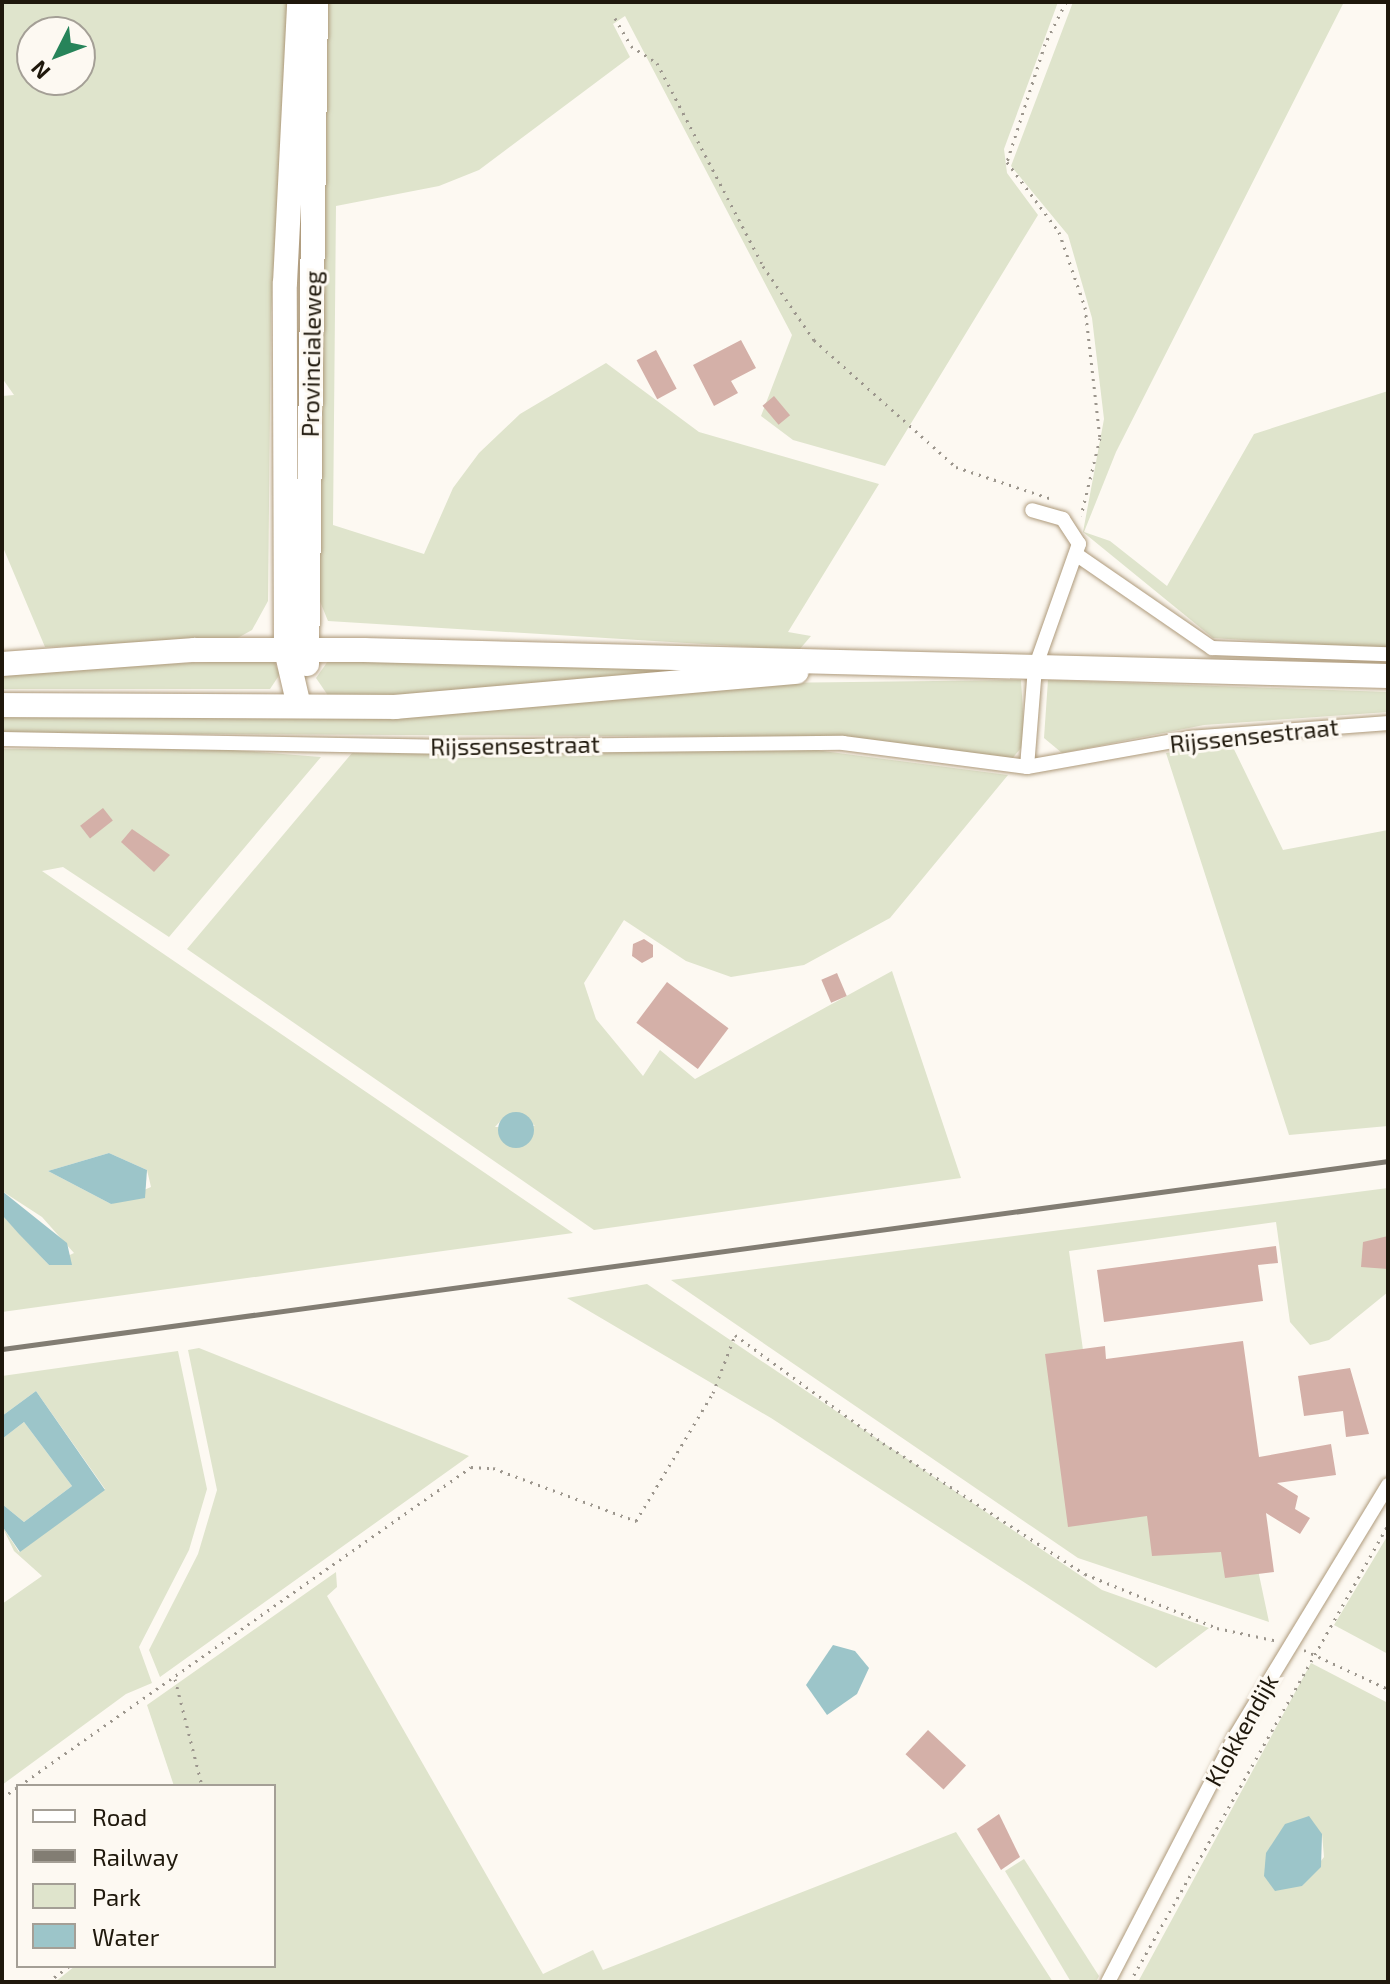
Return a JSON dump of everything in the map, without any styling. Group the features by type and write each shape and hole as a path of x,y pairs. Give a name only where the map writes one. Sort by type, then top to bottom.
{"main road":[{"name":"Provincialeweg","path":"298,650 285,283 299,2"},
{"name":"Provincialeweg","path":"298,650 316,2"},
{"name":"Rijssensestraat","path":"2,664 298,650 757,657 866,666 1388,676"},
{"path":"298,650 299,706"},
{"name":"Rijssensestraat","path":"2,705 299,706 520,701 866,666"}],"street":[{"path":"1027,767 1035,668 1077,555 1074,531 1032,510"},
{"path":"1077,555 1212,648 1388,654"},
{"name":"Rijssensestraat","path":"2,739 440,747 843,743 1027,767 1189,738 1388,723"},
{"name":"Klokkendijk","path":"1108,1982 1290,1644 1388,1485"}],"path":[{"path":"1066,2 1045,44 1007,162 1059,232 1094,355 1100,438 1074,531"},
{"path":"615,18 631,46 657,63 763,266 814,340 956,467 1056,501 1074,531"},
{"path":"22,1784 175,1679 471,1467 493,1468 636,1521 713,1393 725,1351 735,1335 1043,1550 1121,1592 1217,1628 1290,1644 1388,1689"},
{"path":"1130,1982 1312,1654 1388,1525"},
{"path":"175,1679 201,1784"},
{"path":"48,1982 66,1968"}],"green space":[{"path":"2,2 291,2 271,313 268,601 252,630 234,640 45,647 2,545 2,396 14,395 2,378"},
{"path":"326,2 1058,2 1004,149 1007,173 1038,215 885,466 793,440 761,416 792,335 625,16 613,24 630,57 479,170 439,186 336,206 333,525 424,554 453,488 479,453 520,414 606,363 699,432 879,484 788,632 811,636 799,650 328,621 319,599"},
{"path":"1073,2 1344,2 1116,452 1084,532 1110,541 1167,586 1254,434 1388,391 1388,649 1213,638 1083,532 1104,419 1092,318 1068,235 1011,166"},
{"path":"273,659 280,674 270,689 2,689 2,672"},
{"path":"328,661 746,664 448,698 329,697 316,678"},
{"path":"1021,680 1025,743 1011,760 828,737 2,733 2,717 230,717 769,683"},
{"path":"1048,680 1388,692 1388,712 1204,725 1062,753 1044,738"},
{"path":"1230,741 1283,850 1388,830 1388,1126 1289,1135 1166,753"},
{"path":"208,748 321,757 169,937 63,867 42,871 573,1233 2,1312 2,1215 49,1265 74,1253 42,1217 2,1191 2,749","holes":["109,1153 147,1170 151,1187 111,1204 48,1171"]},
{"path":"815,750 1008,775 890,918 804,965 731,977 686,961 624,920 584,983 596,1019 643,1076 660,1050 695,1079 892,971 961,1178 594,1230 187,949 352,753","holes":["519,1113 535,1126 495,1127 504,1117"]},
{"path":"1388,1188 1388,1292 1329,1340 1310,1345 1290,1322 1276,1222 1069,1251 1088,1385 1258,1570 1269,1622 1078,1558 671,1280"},
{"path":"647,1284 1102,1590 1209,1628 1156,1668 771,1418 567,1298"},
{"path":"199,1348 469,1456 160,1677 149,1650 198,1554 217,1490 188,1350"},
{"path":"178,1351 207,1489 189,1550 139,1647 152,1683 126,1694 2,1785 2,1604 42,1576 14,1551 2,1526 19,1552 105,1489 36,1391 2,1416 2,1376"},
{"path":"24,1422 72,1486 24,1522 2,1504 2,1439"},
{"path":"1388,1535 1388,1654 1334,1625"},
{"path":"336,1572 337,1587 327,1596 543,1974 593,1950 603,1970 956,1832 1053,1982 55,1982 72,1968 276,1968 276,1784 173,1784 147,1705"},
{"path":"1311,1663 1388,1703 1388,1982 1138,1982","holes":["1322,1834 1324,1857 1302,1886"]},
{"path":"1024,1859 1099,1976 1096,1982 1071,1982 1005,1871"}],"water":[{"path":"516,1112 529,1117 534,1130 529,1143 516,1148 503,1143 498,1130 503,1117"},
{"path":"109,1153 147,1170 145,1198 111,1204 48,1171"},
{"path":"2,1191 67,1243 72,1265 49,1265 19,1234 2,1215"},
{"path":"36,1391 105,1490 20,1552 2,1526 2,1504 24,1522 72,1486 24,1422 2,1439 2,1416"},
{"path":"833,1645 855,1651 869,1668 857,1694 827,1715 806,1685"},
{"path":"1309,1816 1322,1834 1321,1867 1302,1886 1275,1891 1264,1876 1266,1853 1285,1824"}],"building":[{"path":"741,340 756,368 731,381 738,393 714,406 693,365"},
{"path":"656,350 677,389 657,399 637,360"},
{"path":"774,396 790,415 779,425 763,406"},
{"path":"103,808 113,821 90,838 80,826"},
{"path":"132,829 170,855 154,872 121,842"},
{"path":"644,939 653,945 653,957 642,963 632,956 633,944"},
{"path":"837,973 847,996 831,1003 821,980"},
{"path":"667,982 728,1028 698,1069 636,1023"},
{"path":"1388,1236 1388,1269 1361,1267 1363,1242"},
{"path":"1276,1246 1278,1263 1258,1265 1263,1301 1104,1322 1097,1270"},
{"path":"1243,1341 1259,1457 1331,1444 1336,1475 1277,1483 1298,1496 1295,1509 1310,1518 1300,1534 1266,1513 1274,1572 1225,1578 1221,1552 1152,1556 1147,1516 1068,1527 1045,1354 1105,1346 1106,1359"},
{"path":"1350,1368 1369,1434 1346,1437 1343,1411 1304,1416 1298,1376"},
{"path":"928,1730 966,1765 944,1790 905,1754"},
{"path":"999,1814 1020,1857 1001,1870 977,1829"}],"railway":[{"path":"2,1349 1388,1161"}]}
